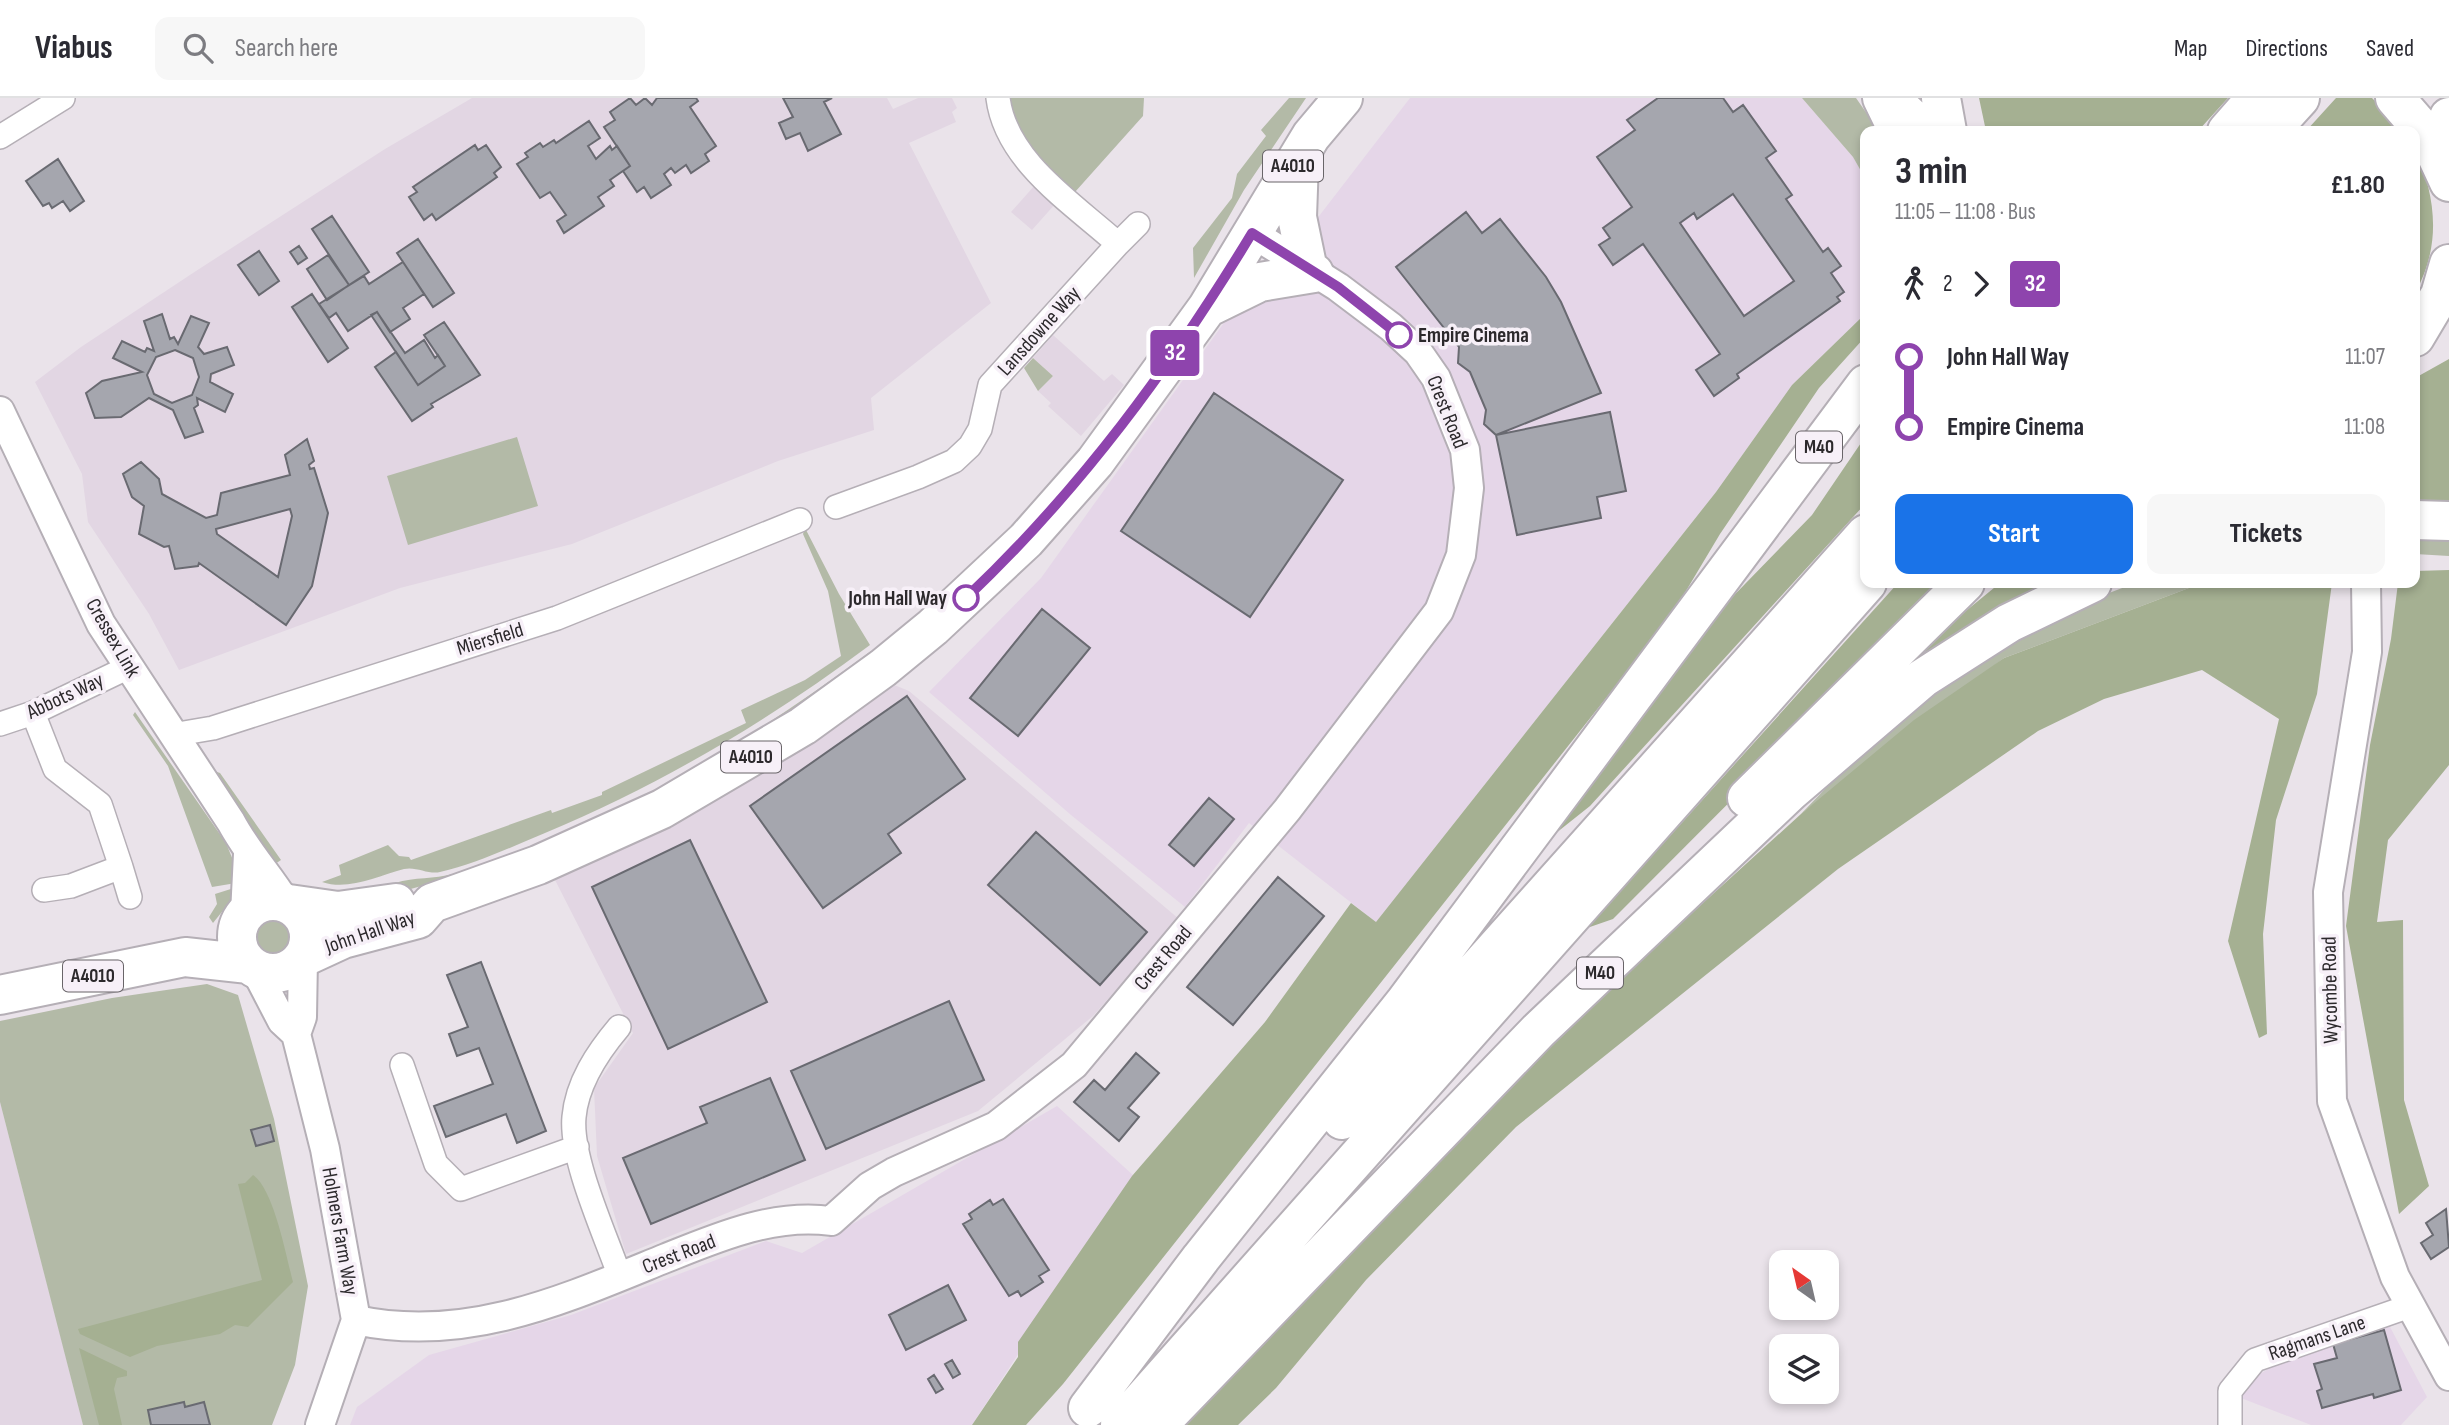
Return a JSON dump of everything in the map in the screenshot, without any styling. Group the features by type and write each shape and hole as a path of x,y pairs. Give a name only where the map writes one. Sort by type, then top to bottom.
{"highway":[{"name":"John Hall Way","path":"287,904 338,911 377,908 409,900 432,903 538,864 662,809 803,726 883,668 966,598 1027,540 1095,462 1206,308 1300,155 1343,98"},
{"path":"1882,98 1896,126"},
{"path":"1890,98 1919,126"},
{"path":"1941,98 1946,126"},
{"path":"2231,126 2256,98"},
{"path":"2275,126 2300,98"},
{"path":"2395,98 2419,126"},
{"path":"2446,172 2449,117"},
{"path":"2420,127 2446,172"},
{"path":"1206,308 1246,286 1311,272 1297,218 1300,155"},
{"path":"2420,329 2440,295 2449,264"},
{"path":"2420,344 2449,341"},
{"name":"M40","path":"1093,1419 1201,1258 1405,1002 1860,392"},
{"path":"2420,520 2449,521"},
{"path":"1093,1419 1860,541"},
{"path":"1093,1419 1862,588"},
{"name":"M40","path":"1136,1425 1525,1020 1960,588"},
{"name":"M40","path":"1158,1425 1538,1031 1791,791 1923,678 2009,623 2082,588"},
{"name":"A4010","path":"185,957 264,902 287,904"},
{"name":"John Hall Way","path":"304,957 343,939 418,919 432,903"},
{"path":"287,904 306,921 309,933 304,957"},
{"path":"244,915 237,936 238,947 252,967"},
{"name":"A4010","path":"0,995 185,957 252,967 276,974 287,971 304,957"}],"street":[{"path":"0,137 63,98"},
{"path":"998,98 1012,141 1032,167 1118,244"},
{"name":"Lansdowne Way","path":"836,507 954,461 970,446 980,429 990,385 1138,224"},
{"name":"Crest Road","path":"356,1320 390,1327 479,1324 550,1303 703,1243 784,1218 831,1221 870,1186 894,1172 996,1126 1074,1065 1287,810 1439,611 1461,555 1469,488 1465,450 1448,403 1436,377 1418,352 1371,312 1252,233"},
{"name":"Cressex Link","path":"0,411 102,624 231,822 248,853 263,865 287,904"},
{"name":"Miersfield","path":"173,735 213,728 557,618 800,520"},
{"name":"Wycombe Road","path":"2367,595 2367,652 2328,892 2332,1101 2395,1277 2449,1376"},
{"name":"Abbots Way","path":"0,723 33,713 129,667"},
{"path":"33,713 55,769 100,804 130,897"},
{"path":"244,915 248,853"},
{"path":"44,890 71,886 121,867"},
{"name":"Holmers Farm Way","path":"296,1034 302,1017 304,957"},
{"name":"Holmers Farm Way","path":"252,967 282,1021 296,1034 325,1149 356,1320 320,1425"},
{"path":"618,1027 588,1070 576,1104 574,1121 577,1147 620,1277"},
{"path":"402,1065 436,1164 461,1189 577,1147"},
{"name":"Ragmans Lane","path":"2230,1425 2230,1391 2255,1360 2410,1306"}],"shaded area":[{"path":"472,98 887,98 893,109 918,98 952,98 957,108 952,112 956,122 909,143 991,303 871,398 874,430 778,461 572,544 400,588 179,670 149,614 88,522 82,474 35,382 81,347 196,271 385,149"},
{"path":"1410,98 1802,98 1853,157 1860,169 1860,319 1792,385 1716,492 1376,922 1249,823 1185,907 1071,815 929,692 1041,578 1231,313 1316,220"},
{"path":"1035,185 1056,203 1032,230 1011,212"},
{"path":"1053,335 1104,381 1112,374 1124,385 1081,436 1048,406 1051,403 1038,391 1053,376 1033,358"},
{"path":"887,682 909,691 1179,919 1093,1016 978,1111 626,1254 597,1156 594,1088 633,1033 554,878"},
{"path":"0,1102 60,1334 83,1425 0,1425"},
{"path":"1057,1106 1134,1176 972,1425 350,1425 357,1407 429,1355 571,1315 766,1241 802,1253"},
{"path":"2389,1325 2427,1397 2401,1425 2311,1425 2241,1398 2257,1376 2301,1348"}],"green space":[{"path":"1005,98 1144,98 1143,116 1075,192 1032,155"},
{"path":"1289,98 1306,98 1244,190 1194,278 1193,248 1232,198 1237,174 1266,136 1261,130"},
{"path":"1802,98 1856,98 1876,126 1860,126 1860,169 1853,157"},
{"path":"1979,98 2228,98 2203,126 1985,126"},
{"path":"2336,98 2372,98 2399,126 2311,126"},
{"path":"2420,161 2428,185 2433,221 2424,275 2420,283"},
{"path":"1860,319 1860,343 1819,388 1720,534 1671,616 1063,1384 1026,1425 972,1425 1018,1357 1018,1342 1132,1176 1265,1022 1351,903 1376,922 1716,492 1792,385"},
{"path":"1033,358 1053,376 1038,391 1024,368"},
{"path":"2449,359 2449,506 2420,508 2420,375"},
{"path":"517,437 538,506 408,545 387,476"},
{"path":"1860,444 1860,509 1590,806 1522,860 1709,621 1812,515"},
{"path":"805,528 839,594 870,645 832,673 753,725 631,794 480,860 440,872 409,868 353,884 322,882 341,875 339,865 388,845 399,856 409,857 411,860 551,810 552,813 602,795 602,792 746,723 741,710 805,680 841,656 828,591 803,534"},
{"path":"2420,537 2449,539 2449,556 2420,554"},
{"path":"2449,570 2449,765 2388,840 2377,922 2403,920 2404,1100 2429,1186 2399,1214 2346,926 2370,745 2391,639 2397,588 2420,588 2420,571"},
{"path":"1893,588 1943,588 1613,919 1587,928"},
{"path":"1994,588 2056,588 1840,736 1906,660"},
{"path":"2123,588 2189,588 2004,658 1801,814 1889,726 1945,681 2024,633"},
{"path":"2189,588 2331,588 2317,694 2276,820 2263,934 2267,1034 2259,1038 2228,941 2279,719 2202,670 2104,699 2038,731 1838,869 1516,1127 1366,1280 1276,1388 1238,1425 1185,1425 1350,1249 1605,992 1801,814 1914,720 2004,658"},
{"path":"871,651 873,654 818,694 703,766 643,798 570,832 619,809 724,751"},
{"path":"135,712 226,843 235,865 236,883 212,887 168,766 133,715"},
{"path":"214,771 220,773 281,860 272,866 253,830"},
{"path":"551,840 454,876 389,895 395,883 453,874"},
{"path":"234,888 233,898 213,923 209,917 217,904 215,894"},
{"path":"271,915 286,921 292,936 286,951 271,957 256,951 250,936 256,921"},
{"path":"207,984 238,995 274,1119 308,1286 295,1365 272,1425 83,1425 0,1102 0,1021 112,998"},
{"path":"253,1175 267,1194 273,1208 293,1282 248,1327 235,1325 220,1334 157,1346 130,1357 80,1334 78,1329 262,1280 238,1184 245,1183"},
{"path":"79,1348 127,1371 127,1376 117,1378 114,1389 122,1425 99,1425"}],"building":[{"path":"630,98 636,105 645,98 652,105 657,98 696,98 698,101 690,107 716,146 705,154 709,161 691,173 686,165 675,173 671,168 664,174 671,185 651,198 644,187 637,192 623,171 630,166 604,127 615,120 610,112"},
{"path":"783,98 832,98 824,102 841,134 808,151 800,133 786,139 779,123 793,117"},
{"path":"1658,98 1723,98 1733,112 1743,105 1776,151 1766,158 1792,195 1786,199 1823,252 1828,248 1841,266 1831,273 1844,292 1837,297 1840,301 1737,374 1739,378 1714,396 1696,370 1720,354 1643,244 1613,265 1599,245 1610,238 1603,228 1632,207 1597,157 1635,130 1627,120","holes":["1733,194 1794,281 1744,316 1680,223 1694,213 1697,219"]},
{"path":"589,121 600,138 588,146 596,159 610,146 612,150 617,146 630,166 610,180 614,186 598,197 604,206 564,233 557,221 566,215 550,192 540,198 517,164 528,157 525,153 540,143 543,147 554,140 556,143"},
{"path":"475,145 478,150 486,145 501,167 494,173 497,177 436,220 432,214 424,220 409,197 417,192 413,187"},
{"path":"58,159 84,201 70,211 63,201 52,208 49,203 43,206 26,181"},
{"path":"1466,212 1482,233 1500,219 1546,277 1561,302 1601,393 1496,435 1484,424 1486,410 1470,372 1458,363 1459,347 1396,267"},
{"path":"332,216 369,272 349,285 312,229"},
{"path":"418,239 454,293 433,307 397,253"},
{"path":"299,246 307,258 298,264 290,252"},
{"path":"259,251 279,281 259,295 238,265"},
{"path":"328,255 349,285 327,300 307,269"},
{"path":"403,262 424,294 403,308 410,319 390,332 377,312 348,331 336,313 329,318 319,304 364,276 369,284"},
{"path":"312,294 348,348 328,362 292,307"},
{"path":"377,312 405,353 424,340 435,358 438,355 445,366 418,385 371,315"},
{"path":"162,314 170,339 174,337 178,344 191,316 209,323 198,347 204,354 227,347 234,365 211,374 210,382 233,394 225,412 197,398 198,405 194,408 203,432 185,438 173,410 149,398 121,417 95,418 86,393 102,381 142,372 113,358 122,341 145,352 147,348 154,351 144,321","holes":["175,350 193,358 199,377 192,395 172,403 154,394 147,375 156,357"]},
{"path":"444,322 480,375 431,404 433,407 412,421 375,367 396,352 418,385 445,366 424,335"},
{"path":"1214,393 1343,480 1250,617 1121,531"},
{"path":"1610,412 1626,491 1597,497 1601,518 1517,535 1496,435"},
{"path":"307,439 314,461 309,465 310,469 314,468 328,513 312,586 286,625 199,563 198,566 175,569 169,546 164,547 139,534 144,506 132,497 123,474 141,462 159,479 162,494 206,518 217,515 221,493 290,475 285,455","holes":["290,509 292,516 278,577 217,534 216,529"]},
{"path":"1042,609 1090,648 1018,736 970,698"},
{"path":"907,696 965,779 888,834 901,853 823,908 750,806"},
{"path":"1209,798 1234,819 1194,866 1169,845"},
{"path":"1036,832 1147,932 1100,985 988,885"},
{"path":"690,840 767,1002 668,1049 592,887"},
{"path":"1278,877 1324,916 1233,1025 1187,987"},
{"path":"481,962 546,1131 517,1143 506,1114 446,1137 434,1106 493,1084 479,1048 457,1056 449,1034 468,1027 447,975"},
{"path":"949,1001 984,1080 826,1149 791,1071"},
{"path":"1136,1053 1159,1073 1128,1108 1139,1117 1119,1141 1074,1102 1094,1080 1105,1090"},
{"path":"770,1078 805,1160 651,1224 623,1158 707,1123 700,1107"},
{"path":"270,1125 274,1141 256,1146 251,1130"},
{"path":"1003,1199 1049,1270 1039,1276 1043,1282 1021,1296 1018,1291 1009,1296 963,1224 972,1219 969,1214 990,1200 993,1205"},
{"path":"2446,1209 2449,1247 2431,1259 2421,1243 2433,1235 2426,1223"},
{"path":"948,1285 966,1320 906,1350 889,1315"},
{"path":"2384,1330 2401,1390 2374,1398 2373,1394 2322,1408 2317,1391 2322,1389 2314,1364 2337,1358 2333,1344"},
{"path":"952,1360 960,1374 953,1378 945,1364"},
{"path":"934,1375 943,1389 936,1393 928,1379"},
{"path":"184,1402 185,1407 204,1402 210,1425 151,1425 148,1410"}],"bus line":[{"name":"32","path":"966,598 1027,540 1095,462 1198,321 1252,233 1338,287 1399,335"}],"place":[{"name":"Empire Cinema","path":"1399,335"},
{"name":"John Hall Way","path":"966,598"}]}
